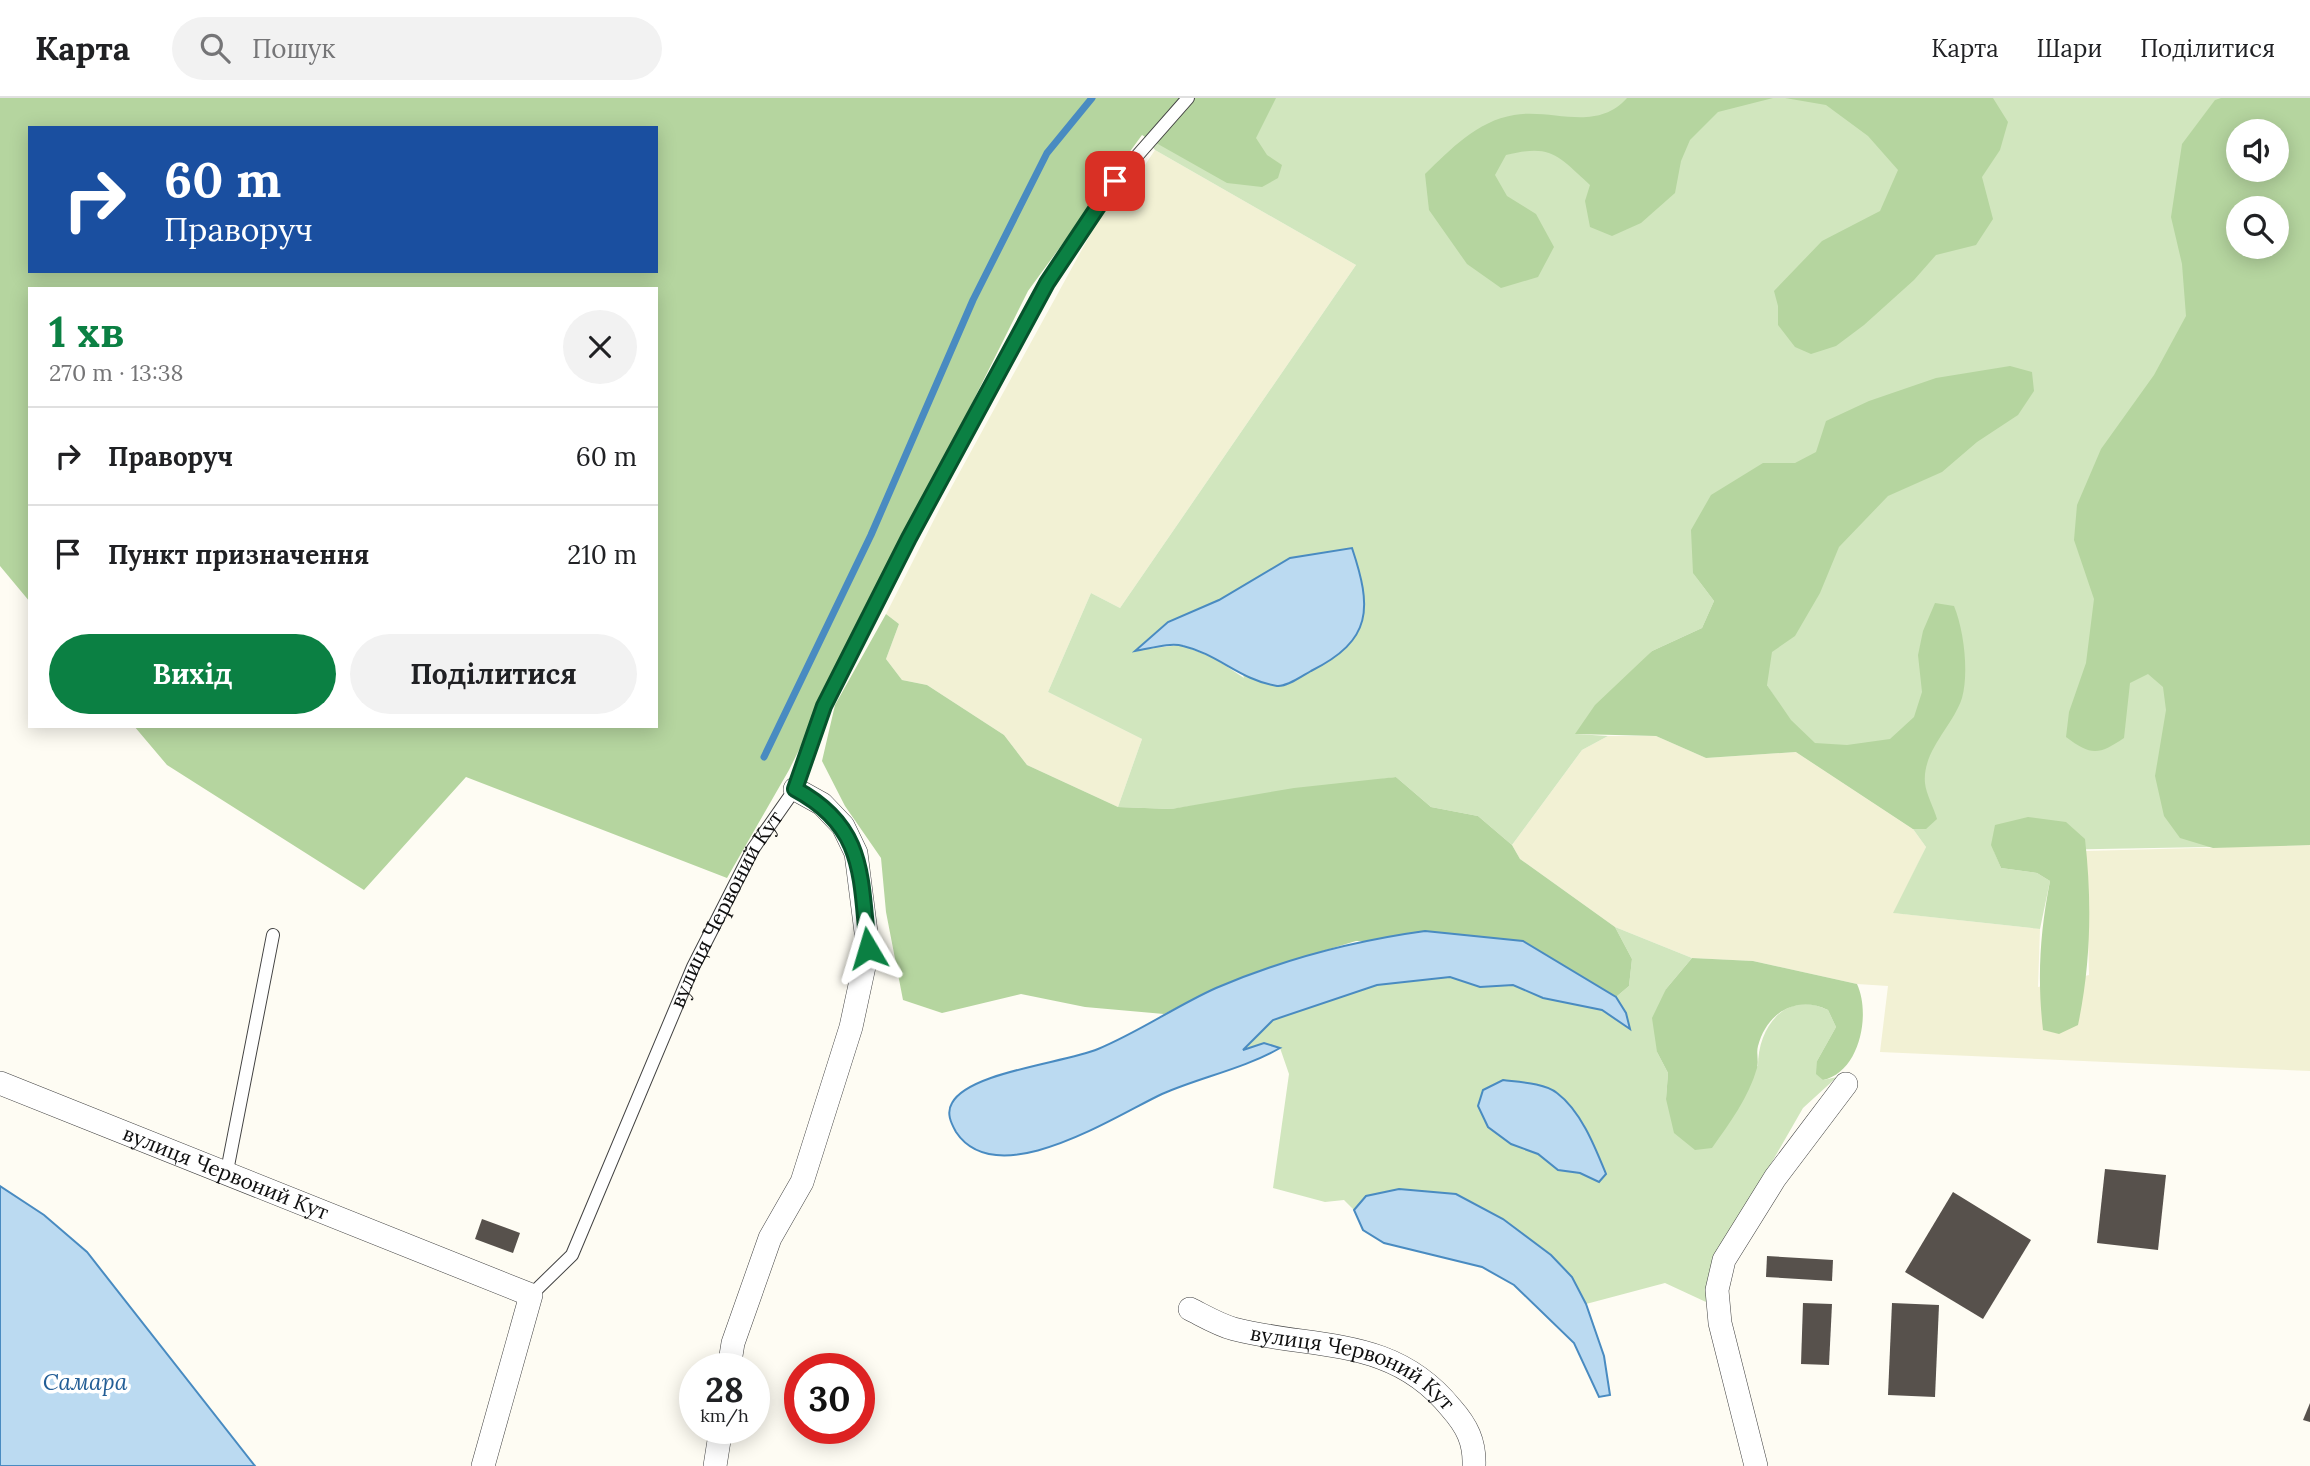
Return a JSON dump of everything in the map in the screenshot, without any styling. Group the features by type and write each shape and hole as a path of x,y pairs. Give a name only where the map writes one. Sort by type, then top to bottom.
{"street":[{"name":"вулиця Червоний Кут","path":"731,1353 770,1238 802,1182 851,1027 868,948 856,853 843,826 822,804 795,789"},
{"name":"вулиця Червоний Кут","path":"0,1083 227,1171 531,1295"},
{"path":"1756,1466 1720,1323 1719,1280 1724,1260 1775,1178 1846,1084"},
{"path":"483,1466 531,1295"},
{"name":"вулиця Червоний Кут","path":"1190,1309 1233,1329 1348,1347 1403,1365 1438,1392 1466,1426 1475,1451 1475,1466"},
{"path":"715,1466 718,1444"}],"lane":[{"path":"795,789 824,706 909,538 1047,283 1115,181 1188,98"},
{"name":"вулиця Червоний Кут","path":"531,1295 572,1255 692,967 753,849 795,789"},
{"path":"227,1171 273,935"}],"green space":[{"path":"0,98 1276,98 1256,138 1267,155 1282,165 1278,178 1262,187 1227,183 1142,135 1028,291 789,770 727,878 466,777 364,890 167,765 136,728 658,728 658,287 28,287 28,600 0,566"},
{"path":"1145,98 2310,98 2310,845 1994,851 2001,868 2037,873 2050,881 2040,929 1893,913 1926,847 1913,829 1796,752 1776,699 1767,685 1762,661 1693,573 1714,601 1702,628 1652,651 1576,734 1608,736 1582,750 1512,845 1478,816 1431,807 1396,777 1171,809 1118,807 1142,739 1048,692 1091,593 1120,608 1356,265 1155,150 1143,135","holes":["1219,600 1244,678 1214,658 1181,645 1137,650 1168,622"]},
{"path":"1627,98 1773,98 1718,112 1690,140 1681,161 1675,193 1641,223 1612,236 1590,227 1585,201 1590,185 1561,159 1534,151 1506,155 1495,175 1507,196 1536,214 1554,247 1538,277 1501,288 1467,264 1429,210 1425,174 1465,138 1501,118 1529,114 1588,117 1615,108"},
{"path":"1785,98 1993,98 2008,122 2000,150 1982,177 1993,219 1976,245 1936,255 1914,280 1864,325 1836,346 1811,354 1795,347 1778,325 1778,306 1774,291 1822,241 1880,211 1898,170 1868,136 1826,105"},
{"path":"2310,98 2310,845 2213,848 2180,838 2164,816 2155,776 2166,710 2163,687 2148,674 2130,683 2124,738 2108,748 2095,751 2082,748 2066,737 2069,712 2086,663 2094,599 2074,540 2077,505 2101,449 2154,375 2186,316 2182,264 2171,217 2182,144 2215,100"},
{"path":"1155,150 1356,265 1120,608 1091,593 1048,692 1142,739 1118,807 1027,765 1004,735 927,685 902,680 886,659 899,624 886,614 941,506 1102,213 1122,199"},
{"path":"2010,366 2032,372 2034,391 2018,415 1977,442 1942,472 1888,496 1839,547 1820,593 1795,636 1772,652 1767,685 1791,720 1815,743 1847,745 1890,739 1914,717 1922,692 1918,655 1923,631 1935,603 1954,606 1964,652 1964,688 1958,708 1933,749 1925,771 1927,792 1937,819 1926,829 1913,829 1796,752 1706,758 1656,736 1575,734 1595,705 1652,651 1702,628 1714,601 1693,573 1691,530 1711,495 1763,463 1795,463 1816,452 1826,421 1869,401 1936,378"},
{"path":"886,614 899,624 886,659 902,680 927,685 1004,735 1027,765 1118,807 1171,809 1294,788 1396,777 1431,807 1478,816 1512,845 1520,859 1615,927 1632,959 1629,986 1616,997 1523,941 1356,941 1286,962 1216,988 1164,1014 1085,1007 1021,994 942,1013 903,1000 886,912 881,858 845,806 822,761 835,705"},
{"path":"1608,736 1656,736 1706,758 1796,752 1913,829 1926,847 1894,913 2040,929 2038,987 2089,975 2086,851 2310,845 2310,1071 1880,1052 1888,986 1857,984 1753,961 1692,958 1615,927 1520,859 1512,845 1582,750"},
{"path":"2028,817 2066,822 2085,839 2089,886 2086,979 2078,1025 2059,1034 2043,1030 2041,1011 2040,955 2050,881 2037,873 2001,868 1991,845 1995,825"},
{"path":"1615,927 1692,958 1666,989 1657,1052 1668,1073 1666,1099 1758,1066 1759,1051 1769,1025 1787,1008 1813,1005 1828,1010 1836,1027 1817,1061 1823,1080 1837,1077 1803,1108 1711,1268 1706,1302 1665,1283 1586,1304 1584,1327 1541,1308 1514,1285 1482,1267 1503,1219 1456,1194 1399,1189 1366,1196 1354,1210 1344,1200 1325,1202 1273,1188 1289,1074 1280,1048 1242,1052 1273,1020 1377,985 1420,978 1450,977 1480,987 1513,984 1543,998 1602,1010 1629,1028 1626,1013 1616,997 1629,986 1632,959","holes":["1538,1154 1606,1174 1599,1182 1580,1173 1558,1170"]},
{"path":"1692,958 1753,961 1857,984 1863,1011 1854,1054 1836,1075 1823,1080 1816,1074 1817,1061 1836,1027 1828,1010 1816,1006 1795,1006 1776,1016 1762,1034 1757,1049 1757,1068 1738,1110 1712,1148 1695,1150 1674,1133 1666,1099 1668,1073 1657,1052 1652,1018 1666,989"}],"water":[{"path":"1352,548 1363,588 1364,605 1356,634 1346,647 1331,659 1290,683 1277,686 1264,683 1183,646 1166,645 1135,651 1168,622 1219,600 1290,558"},
{"path":"1425,931 1523,941 1616,997 1626,1013 1630,1029 1602,1010 1543,998 1513,985 1480,987 1450,977 1377,985 1273,1020 1243,1050 1264,1043 1280,1048 1251,1062 1162,1094 1057,1144 1027,1153 999,1155 975,1149 956,1132 951,1122 949,1110 952,1103 962,1092 977,1083 1098,1049 1201,995 1267,968 1345,946"},
{"path":"1503,1080 1546,1087 1566,1101 1586,1130 1602,1164 1606,1174 1599,1182 1580,1173 1558,1170 1538,1154 1511,1144 1488,1127 1478,1106 1483,1090"},
{"name":"Самара","path":"0,1186 44,1215 87,1252 255,1466 0,1466"},
{"path":"1399,1189 1456,1194 1503,1219 1551,1255 1572,1277 1586,1304 1604,1356 1610,1395 1599,1397 1574,1343 1514,1285 1482,1267 1384,1243 1363,1230 1354,1210 1366,1196"}],"building":[{"path":"2105,1169 2166,1175 2158,1250 2097,1243"},
{"path":"1953,1192 2031,1240 1983,1319 1905,1272"},
{"path":"482,1219 520,1233 513,1253 475,1239"},
{"path":"1767,1256 1833,1260 1832,1281 1766,1277"},
{"path":"1803,1303 1832,1304 1829,1365 1801,1364"},
{"path":"1892,1303 1939,1305 1935,1397 1888,1395"},
{"path":"2310,1403 2310,1422 2303,1420"}],"waterway":[{"path":"764,757 871,535 973,300 1047,153 1092,98"}],"route":[{"path":"868,948 856,853 843,826 822,804 795,789 824,706 909,538 1047,283 1115,181"}]}
